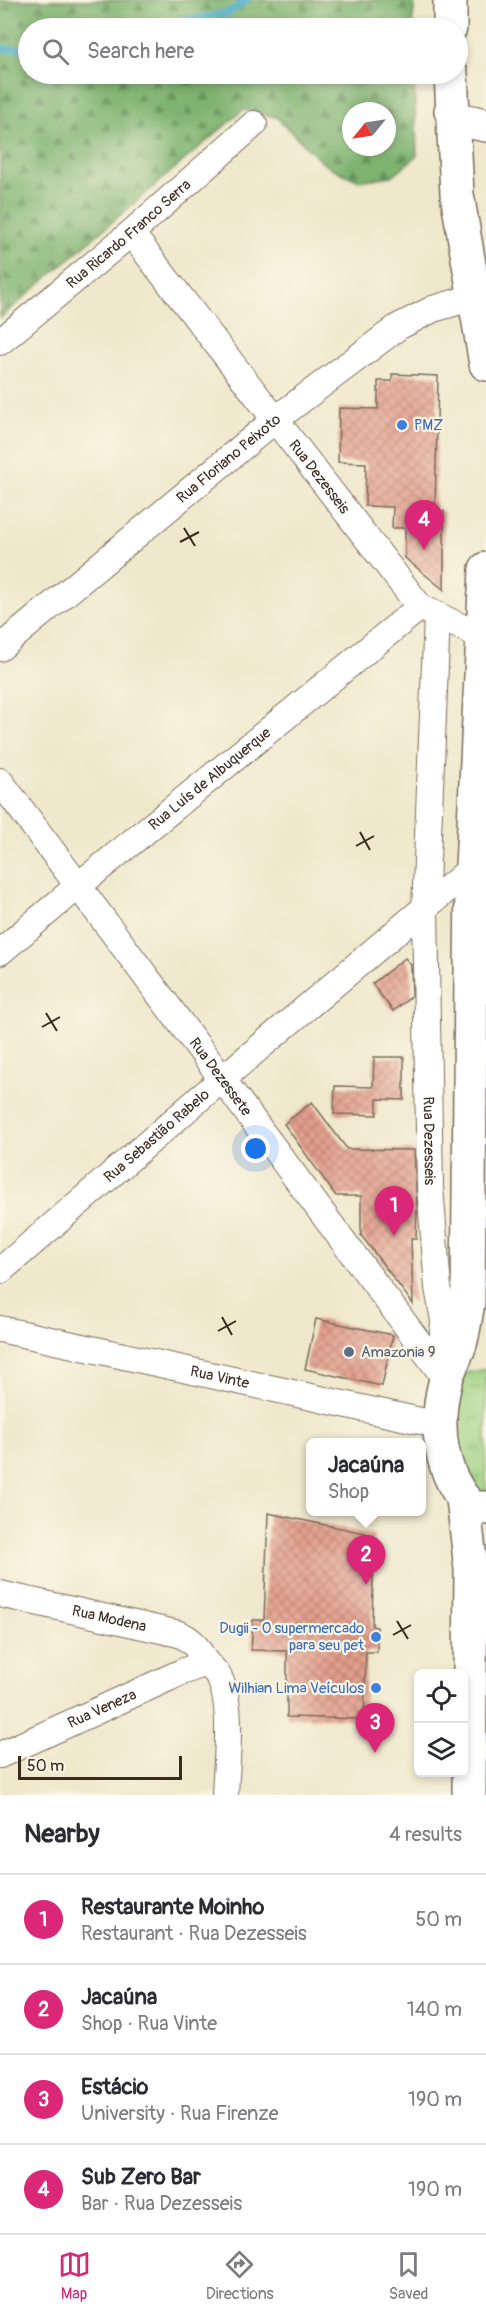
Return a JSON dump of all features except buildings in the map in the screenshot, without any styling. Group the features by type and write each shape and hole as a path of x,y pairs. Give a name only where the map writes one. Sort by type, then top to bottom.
{"main road":[{"path":"450,0 450,18"},
{"path":"451,84 457,194 486,364"},
{"path":"451,111 462,120 486,124"},
{"path":"469,1795 471,1569 474,1503 446,1467 439,1425 443,1377 473,1344 468,1304 472,868 486,569"}],"street":[{"name":"Rua Ricardo Franco Serra","path":"0,342 131,233 254,124"},
{"name":"Rua Dezesseis","path":"131,233 428,612 483,638"},
{"name":"Rua Floriano Peixoto","path":"0,648 276,419 412,318 474,297"},
{"name":"Rua Dezesseis","path":"428,612 425,910 430,1187 438,1288 444,1321 443,1377"},
{"name":"Rua Luís de Albuquerque","path":"0,952 78,886 428,612"},
{"name":"Rua Dezessete","path":"0,782 443,1377"},
{"name":"Rua Sebastião Rabelo","path":"0,1271 222,1079 472,868"},
{"name":"Rua Vinte","path":"0,1329 439,1425"},
{"name":"Rua Modena","path":"0,1594 179,1635 190,1639 198,1646 206,1663 217,1673 226,1702 225,1795"},
{"name":"Rua Veneza","path":"0,1755 172,1676 206,1663"}],"green space":[{"path":"0,0 415,0 413,18 18,18 18,84 414,84 417,156 392,176 359,181 325,165 276,117 243,110 0,318"},
{"path":"486,1369 486,1491 478,1492 465,1485 454,1446 459,1382 467,1373"}],"waterway":[{"path":"199,18 228,13 247,0"},
{"path":"0,49 18,48"}],"place":[{"name":"PMZ","path":"402,425"},
{"name":"Sub Zero Bar","path":"424,550"},
{"name":"Restaurante Moinho","path":"394,1236"},
{"name":"Amazonia 9","path":"349,1352"},
{"name":"Jacaúna","path":"366,1585"},
{"name":"Dugii - O supermercado para seu pet","path":"376,1637"},
{"name":"Wilhian Lima Veículos","path":"376,1688"},
{"name":"Estácio","path":"375,1753"}]}
